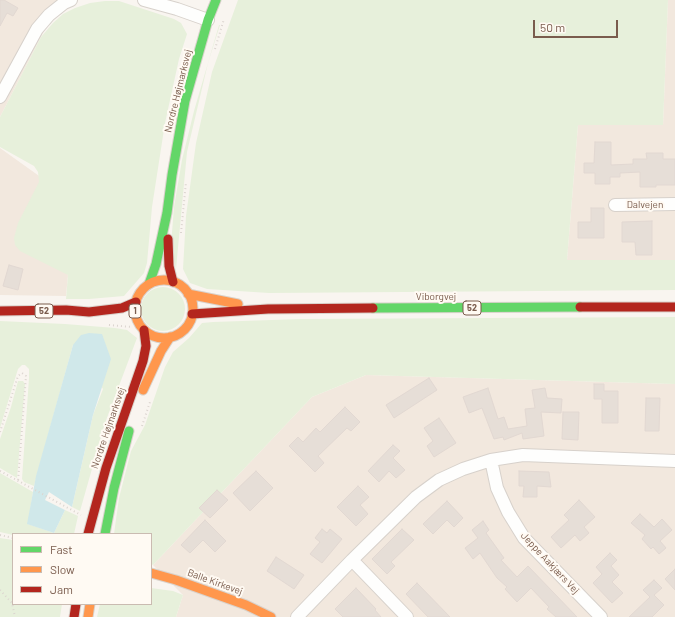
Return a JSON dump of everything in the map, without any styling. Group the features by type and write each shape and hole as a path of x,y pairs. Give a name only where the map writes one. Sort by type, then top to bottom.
{"main road":[{"name":"Nordre Højmarksvej","path":"149,284 156,264 167,213 185,101 208,20 216,0"},
{"name":"Nordre Højmarksvej","path":"167,213 168,266 173,282"},
{"path":"149,284 165,280 173,282 182,286 191,300 192,314 190,321 179,333 170,337"},
{"name":"1","path":"143,328 136,318 136,302 142,291 149,284"},
{"name":"Viborgvej","path":"188,294 268,309"},
{"name":"1","path":"89,312 122,308 136,302"},
{"name":"Viborgvej","path":"192,314 268,309 675,307"},
{"name":"52","path":"0,311 66,310 89,312"},
{"name":"1","path":"89,312 117,319"},
{"name":"1","path":"127,322 143,328 156,336 170,337"},
{"name":"Nordre Højmarksvej","path":"88,533 106,468 143,361 146,346 143,328"},
{"name":"Nordre Højmarksvej","path":"139,402 149,375 170,337"},
{"name":"Nordre Højmarksvej","path":"106,533 123,451 134,416"},
{"name":"Balle Kirkevej","path":"152,572 246,605 271,617"},
{"path":"74,617 76,605"},
{"path":"88,617 90,605"}],"street":[{"path":"0,97 37,29 64,3 71,0"},
{"path":"144,0 177,9 208,20"},
{"name":"Dalvejen","path":"616,205 675,204"},
{"path":"297,617 352,560 422,493 439,480 463,469 490,460 523,455 675,461"},
{"name":"Jeppe Aakjærs Vej","path":"490,460 497,488 505,506 524,538 601,617"},
{"path":"352,560 407,617"}],"path":[{"path":"215,50 226,14"},
{"path":"181,237 186,176"},
{"path":"0,432 18,376 22,373 26,376 18,481"},
{"path":"0,471 82,515"},
{"path":"0,535 12,538"},
{"path":"0,590 12,603"},
{"path":"12,605 15,617"}],"shaded area":[{"path":"0,0 60,0 0,117"},
{"path":"668,0 675,0 675,260 567,260 578,125 663,125"},
{"path":"0,148 42,178 68,275 66,296 0,295"},
{"path":"366,375 675,384 675,617 176,617 183,595 153,565 312,397"}],"green space":[{"path":"238,0 668,0 663,125 578,125 567,260 675,260 675,290 269,293 207,289 190,283 183,269 186,216 196,143 212,72"},
{"path":"119,1 174,19 181,23 187,34 179,59 165,123 152,207 147,263 144,273 124,296 66,299 68,275 20,251 15,245 14,238 18,223 39,182 38,172 34,166 0,147 0,117 41,37 53,23 63,14 75,8 90,3"},
{"path":"219,25 208,63 187,152 176,269 171,245 174,207 182,160 194,111"},
{"path":"163,287 175,291 181,297 185,309 181,321 175,327 163,331 151,327 145,321 141,309 145,297 151,291"},
{"path":"675,317 675,384 366,375 312,397 152,564 152,533 114,533 119,498 131,451 145,425 165,367 173,352 189,338 202,323 301,319"},
{"path":"0,321 115,328 127,330 137,338 105,423 80,511 72,507 93,415 103,389 73,345 34,486 24,482 22,479 29,369 25,365 22,365 18,369 0,428"},
{"path":"18,381 23,381 25,384 17,478 0,468 0,439"},
{"path":"0,473 33,492 28,524 54,533 12,533 12,535 0,532"},
{"path":"65,510 78,516 74,533 54,533"},
{"path":"0,538 12,540 12,605 62,605 60,617 0,617"},
{"path":"152,588 173,591 183,595 176,617 97,617 100,605 152,605"}],"water":[{"path":"89,333 102,334 111,359 93,415 72,507 49,492 45,500 65,510 54,533 27,524 36,476 73,345 81,335"}],"building":[{"path":"0,0 4,0 18,8 13,16 7,13 0,26"},
{"path":"595,142 611,142 611,165 633,164 633,159 647,159 646,153 663,153 663,159 675,159 675,185 640,187 640,172 620,173 620,177 610,177 610,184 595,184 595,173 584,173 584,163 594,163"},
{"path":"591,208 604,208 604,238 578,238 578,222 591,222"},
{"path":"652,221 652,255 636,255 635,242 622,242 622,222"},
{"path":"9,265 23,269 18,290 3,286"},
{"path":"429,378 437,390 394,418 386,405"},
{"path":"594,384 604,384 604,391 618,391 618,423 602,423 602,399 594,399"},
{"path":"488,388 498,419 504,417 508,429 527,426 525,409 535,408 532,390 545,388 547,398 562,399 561,413 541,412 544,436 523,439 522,433 504,440 503,437 494,439 482,408 469,413 463,397"},
{"path":"646,398 660,398 659,431 645,431"},
{"path":"345,407 360,422 351,431 347,428 318,456 324,463 315,472 289,446 298,437 303,442 316,428 320,432"},
{"path":"563,412 579,412 578,440 562,439"},
{"path":"439,418 456,443 434,457 427,446 433,441 424,428"},
{"path":"393,445 400,451 393,458 405,470 396,478 389,471 379,482 368,471"},
{"path":"256,471 273,488 250,511 233,493"},
{"path":"519,471 549,472 551,487 537,486 537,497 523,497 524,486 519,486"},
{"path":"358,486 369,497 360,505 368,514 356,526 337,507"},
{"path":"217,490 228,500 210,518 199,508"},
{"path":"579,500 595,517 584,527 589,533 580,541 575,535 561,548 551,537 569,520 564,515"},
{"path":"447,501 463,518 454,527 447,520 433,534 423,524"},
{"path":"640,514 654,527 662,519 672,530 660,541 666,548 659,554 653,547 651,549 642,539 645,535 631,523"},
{"path":"205,520 226,541 215,552 203,540 190,553 181,545"},
{"path":"483,521 489,530 486,533 504,558 501,560 517,577 528,566 577,617 556,617 547,609 549,607 531,588 517,602 505,589 507,587 497,578 480,553 473,559 465,548 478,538 472,530"},
{"path":"322,529 327,533 330,529 342,539 322,563 310,554 320,542 315,538"},
{"path":"402,529 414,540 391,562 395,566 387,574 372,559"},
{"path":"610,553 617,560 611,566 619,575 612,582 623,593 612,603 593,583 602,574 596,567"},
{"path":"276,557 304,575 294,589 267,571"},
{"path":"675,569 675,590 665,579"},
{"path":"654,580 662,588 654,595 664,605 652,617 629,617 650,597 643,590"},
{"path":"417,583 450,617 428,617 406,594"},
{"path":"356,588 376,609 375,610 381,617 343,617 335,609"}],"traffic: fast":[{"path":"149,284 156,264 167,213 185,101 208,20 216,0"},
{"path":"373,308 580,307"},
{"path":"105,533 114,488 129,431"}],"traffic: slow":[{"path":"164,280 180,285 188,293 193,309 188,325 180,333 164,338 148,333 140,325 135,309 140,293 148,285 164,280"},
{"path":"188,294 238,304"},
{"path":"143,390 161,351 170,337"},
{"path":"152,573 176,580 246,605 271,617"},
{"path":"88,617 90,605"}],"traffic: jam":[{"path":"168,239 169,266 173,282"},
{"path":"0,311 66,310 89,312 122,308 136,302"},
{"path":"580,307 675,307"},
{"path":"192,314 268,309 373,308"},
{"path":"88,533 106,468 143,361 146,346 144,330"},
{"path":"74,617 76,605"}]}
